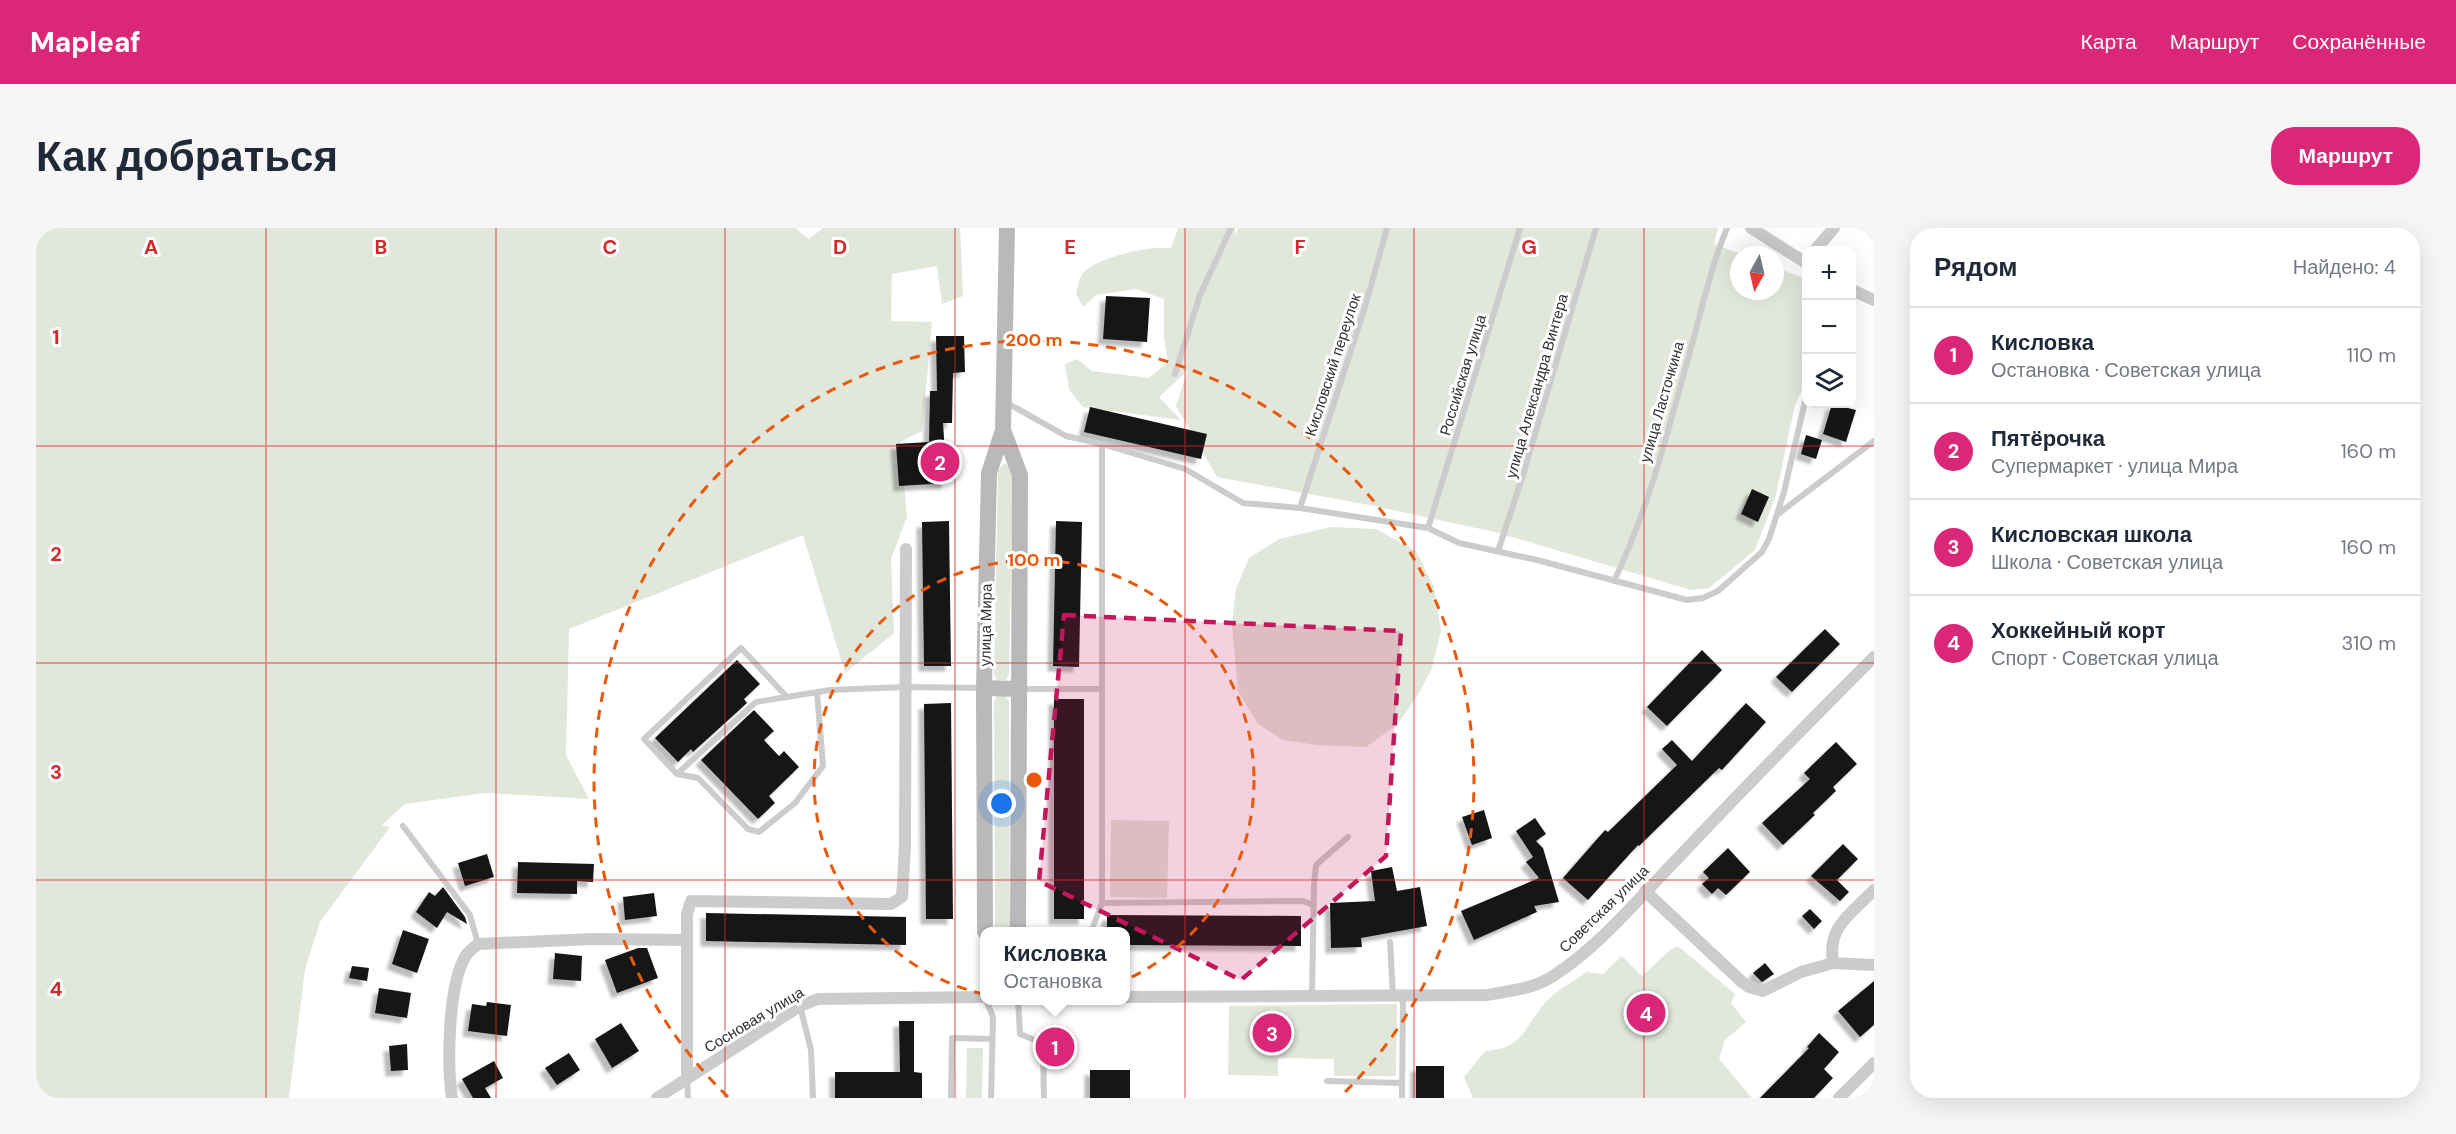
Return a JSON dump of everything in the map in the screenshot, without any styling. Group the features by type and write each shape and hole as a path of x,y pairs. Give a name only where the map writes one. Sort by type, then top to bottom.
{"street":[{"path":"1006,228 1003,430 1020,475 1018,927"},
{"path":"1751,228 1802,260"},
{"path":"1818,246 1834,228"},
{"path":"1856,292 1874,300"},
{"name":"улица Мира","path":"985,927 984,688 989,473 1003,430"},
{"path":"687,1078 687,914 692,901 891,904 900,900 903,891 905,847 906,549"},
{"name":"Советская улица","path":"1130,997 1487,995 1518,990 1551,978 1581,956 1775,755 1874,657"},
{"path":"984,688 1018,689"},
{"path":"1833,963 1831,951 1834,930 1874,890"},
{"path":"1645,891 1749,987 1768,990 1801,972 1833,963 1874,965"},
{"path":"452,1098 449,1053 459,971 466,954 478,944 593,939 687,940"},
{"name":"Сосновая улица","path":"657,1098 800,1006 818,999 840,997 980,999"},
{"path":"1839,1098 1874,1063"}],"lane":[{"path":"1175,374 1200,295 1231,228"},
{"name":"Кисловский переулок","path":"1300,508 1365,308 1387,228"},
{"name":"Российская улица","path":"1428,528 1520,228"},
{"name":"улица Александра Винтера","path":"1498,551 1523,475 1596,228"},
{"name":"улица Ласточкина","path":"1614,581 1635,537 1673,413 1711,266 1727,228"},
{"path":"1004,401 1066,436 1102,444 1185,469 1243,503 1300,508 1428,528 1459,543 1688,600 1703,598 1718,591 1762,552 1777,514 1803,408"},
{"path":"1777,514 1874,441"},
{"path":"1093,927 1102,903 1102,444"},
{"path":"787,697 741,648 644,740 678,774 698,778 748,829 759,832 795,802 823,766 817,692"},
{"path":"678,774 756,702 817,692 905,687 984,688"},
{"path":"1018,689 1101,689"},
{"path":"404,826 470,915 478,944"},
{"path":"1312,996 1316,865 1348,837"},
{"path":"1102,903 1304,901 1314,905"},
{"path":"1390,942 1398,996 1402,1098"},
{"path":"988,1005 992,1013 991,1098"},
{"path":"1018,1005 1020,1034 1038,1041 1043,1049 1044,1098"},
{"path":"800,1006 811,1050 813,1098"},
{"path":"951,1098 952,1038 992,1039"},
{"path":"687,1078 688,1098"},
{"path":"1327,1081 1402,1083"}],"highlighted area":[{"path":"1064,615 1401,631 1386,856 1241,980 1039,881"}],"shaded area":[{"path":"36,228 795,228 809,239 823,228 960,228 963,296 942,304 937,266 892,274 891,321 932,322 922,431 900,442 907,517 891,559 894,633 845,673 803,535 569,629 566,755 589,799 484,793 405,804 382,825 390,827 320,922 305,969 289,1098 36,1098"},
{"path":"1178,228 1235,228 1235,236 1238,228 1718,228 1714,244 1730,250 1730,300 1784,300 1784,270 1802,277 1802,390 1795,405 1776,495 1755,550 1709,588 1691,590 1495,532 1369,505 1217,477 1176,406 1188,370 1159,397 1181,420 1083,407 1069,390 1065,364 1077,359 1092,371 1149,378 1168,362 1164,339 1164,299 1136,289 1096,295 1083,307 1076,294 1084,272 1102,261 1138,250 1171,248"},
{"path":"1005,463 1013,470 1009,674 1006,680 997,680 994,674 998,470"},
{"path":"1331,527 1376,529 1416,551 1434,587 1441,631 1432,668 1418,695 1397,725 1366,747 1317,745 1283,740 1258,724 1238,691 1232,625 1236,589 1249,558 1279,539"},
{"path":"1004,694 1009,702 1010,927 995,927 994,701 997,695"},
{"path":"1111,820 1169,821 1167,898 1110,897"},
{"path":"1678,946 1735,994 1731,1003 1746,1022 1725,1040 1719,1059 1752,1098 1473,1098 1464,1077 1485,1051 1509,1046 1517,1040 1556,992 1587,972 1603,974 1622,956 1642,976 1670,950"},
{"path":"1397,1004 1396,1076 1334,1076 1334,1059 1278,1058 1278,1076 1228,1075 1229,1006"},
{"path":"967,1048 983,1048 982,1098 966,1098"}],"building":[{"path":"1106,296 1150,298 1147,342 1103,339"},
{"path":"936,336 964,336 965,372 953,373 952,423 943,423 947,483 899,486 896,444 929,442 930,391 937,391"},
{"path":"1090,407 1207,434 1201,459 1084,432"},
{"path":"1831,408 1856,410 1846,442 1823,434"},
{"path":"1806,435 1822,440 1816,459 1801,454"},
{"path":"1752,489 1769,497 1758,522 1741,514"},
{"path":"949,521 951,666 924,666 922,522"},
{"path":"1056,521 1082,522 1079,667 1053,666"},
{"path":"1825,629 1840,644 1792,692 1776,677"},
{"path":"1702,650 1722,670 1667,726 1647,707"},
{"path":"737,660 760,684 744,699 747,703 693,752 691,749 678,762 655,738"},
{"path":"1054,699 1084,699 1084,919 1054,919"},
{"path":"951,703 953,919 926,919 924,704"},
{"path":"1746,703 1766,722 1722,770 1719,768 1638,845 1588,900 1563,878 1605,830 1608,832 1677,765 1662,749 1672,740 1692,761"},
{"path":"754,710 774,731 764,740 779,756 784,751 799,767 769,796 775,803 758,819 701,760"},
{"path":"1836,742 1857,764 1833,787 1836,791 1813,813 1815,815 1783,845 1762,823 1810,779 1804,773"},
{"path":"1484,810 1492,838 1472,845 1462,817"},
{"path":"1535,818 1546,834 1536,841 1543,848 1559,902 1534,906 1537,912 1474,940 1461,911 1539,878 1526,862 1533,857 1516,831"},
{"path":"1843,844 1858,859 1837,880 1849,892 1840,901 1811,876"},
{"path":"1728,848 1750,872 1726,895 1718,888 1712,894 1702,884 1709,878 1703,872"},
{"path":"487,854 494,877 465,886 458,863"},
{"path":"518,862 594,864 593,882 577,881 577,894 517,893"},
{"path":"1392,867 1397,891 1420,887 1427,926 1361,938 1362,947 1331,948 1330,903 1375,901 1371,871"},
{"path":"443,887 465,917 467,924 447,912 437,928 416,912 429,892 435,896"},
{"path":"654,893 657,916 625,920 623,897"},
{"path":"1810,909 1822,921 1814,929 1802,916"},
{"path":"706,913 906,917 906,945 706,941"},
{"path":"1107,915 1301,916 1301,946 1130,945 1130,927 1107,927"},
{"path":"403,930 429,939 417,973 392,964"},
{"path":"638,948 647,948 658,978 617,993 605,960"},
{"path":"555,953 582,956 581,981 553,979"},
{"path":"1765,963 1774,974 1762,982 1753,973"},
{"path":"352,966 369,968 367,981 349,978"},
{"path":"1874,981 1874,1025 1860,1037 1838,1011"},
{"path":"379,988 411,993 407,1018 375,1013"},
{"path":"487,1002 511,1005 507,1036 468,1031 472,1004 486,1006"},
{"path":"899,1021 914,1021 914,1072 922,1073 922,1098 835,1098 835,1072 900,1072"},
{"path":"621,1023 639,1051 612,1068 595,1039"},
{"path":"1819,1033 1839,1052 1824,1069 1833,1078 1814,1098 1760,1098 1809,1048 1807,1047"},
{"path":"1059,1037 1071,1037 1071,1057 1059,1057"},
{"path":"407,1044 408,1070 391,1071 389,1046"},
{"path":"569,1053 580,1070 557,1085 545,1068"},
{"path":"494,1061 503,1078 485,1088 491,1098 473,1098 462,1079"},
{"path":"1416,1066 1444,1066 1444,1098 1416,1098"},
{"path":"1090,1070 1130,1070 1130,1098 1090,1098"}],"place":[{"name":"Пятёрочка","path":"940,462"},
{"name":"Хоккейный корт","path":"1646,1013"},
{"name":"Кисловская школа","path":"1272,1033"},
{"name":"Кисловка","path":"1055,1047"}]}
